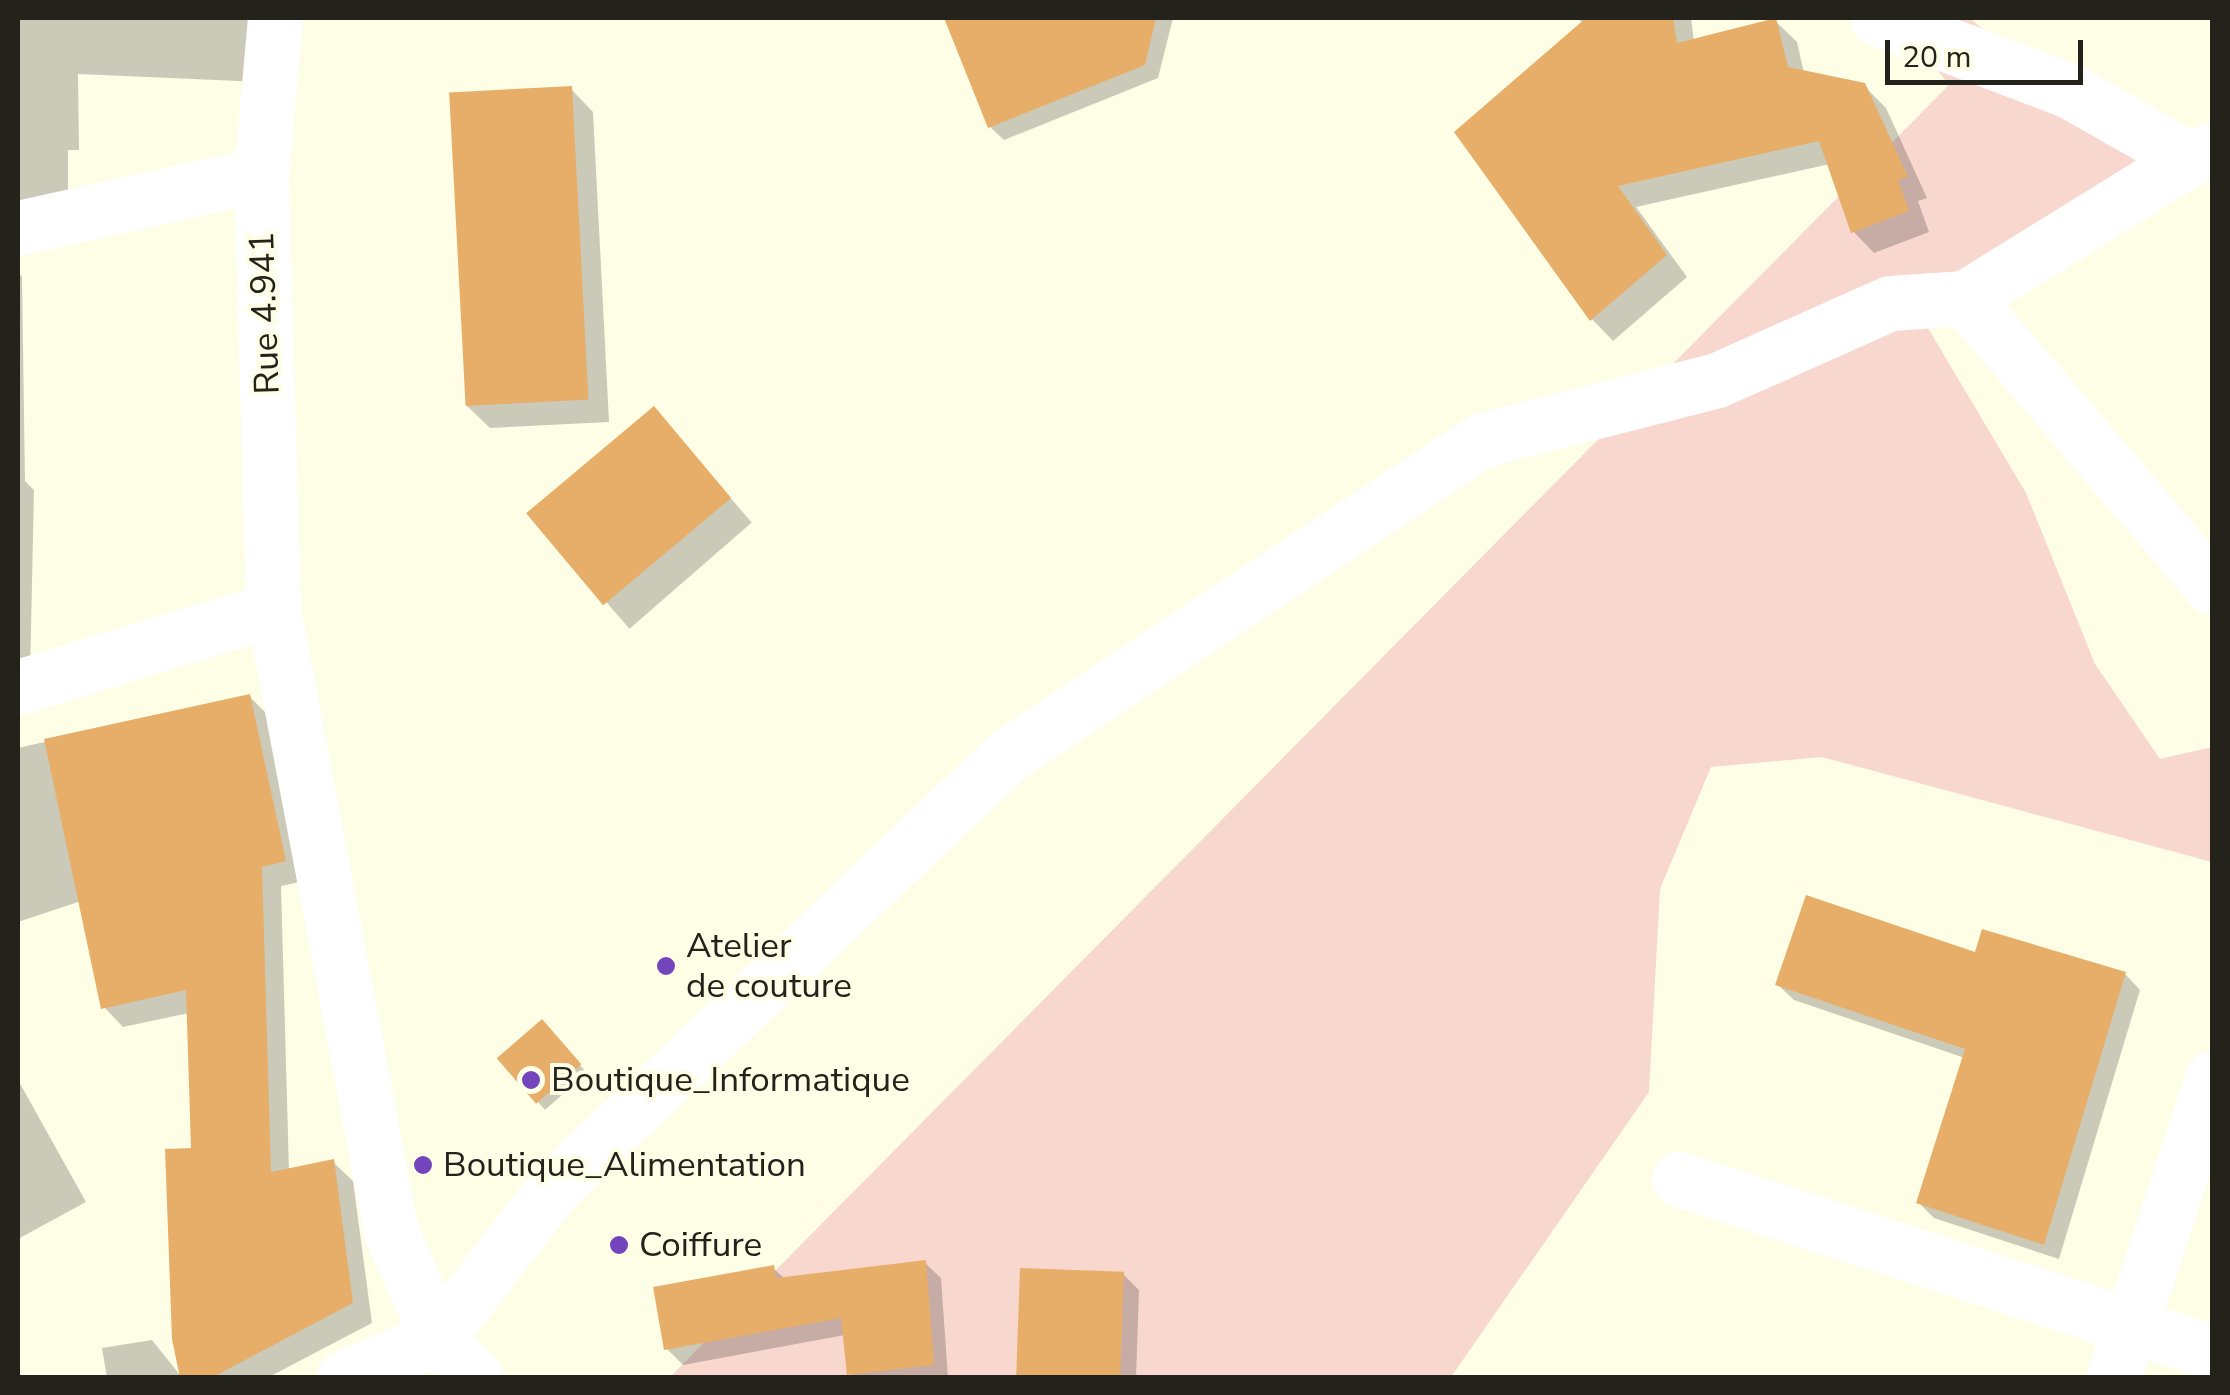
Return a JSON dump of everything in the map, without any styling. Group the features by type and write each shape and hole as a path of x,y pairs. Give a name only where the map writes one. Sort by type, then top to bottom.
{"street":[{"name":"Rue 4.941","path":"275,18 261,174 273,610 391,1232 438,1336 476,1378"},
{"path":"1878,18 2070,91 2201,154"},
{"path":"342,1378 438,1336 556,1185 1008,756 1482,440 1717,380 1890,303 1966,298 2201,154"},
{"path":"18,228 261,174"},
{"path":"1966,298 2212,587"},
{"path":"18,687 273,610"},
{"path":"2113,1378 2212,1078"},
{"path":"1679,1179 2132,1322 2212,1352"}],"shaded area":[{"path":"1897,18 1970,18 2174,194 1919,313 2026,493 2095,664 2160,759 2212,747 2212,862 1822,757 1711,767 1660,889 1649,1092 1451,1377 669,1378 1949,85"}],"building":[{"path":"944,18 1156,18 1145,65 988,128"},
{"path":"1586,18 1673,18 1677,43 1776,18 1788,67 1865,83 1908,177 1898,180 1909,211 1851,233 1819,141 1618,186 1667,255 1590,321 1454,132"},
{"path":"572,86 588,400 466,406 449,92"},
{"path":"654,406 731,498 603,605 526,513"},
{"path":"250,694 286,861 262,867 271,1172 334,1159 353,1303 211,1378 180,1378 172,1339 165,1149 191,1148 186,990 101,1009 44,739"},
{"path":"1806,895 1975,952 1982,929 2126,972 2044,1245 1916,1203 1965,1049 1775,985"},
{"path":"542,1019 581,1064 536,1104 497,1058"},
{"path":"926,1260 934,1365 847,1375 841,1318 664,1350 653,1287 774,1265 776,1278"},
{"path":"1020,1268 1124,1272 1120,1378 1016,1378"}],"place":[{"name":"Atelier de couture","path":"666,966"},
{"name":"Boutique_Informatique","path":"531,1080"},
{"name":"Boutique_Alimentation","path":"423,1165"},
{"name":"Coiffure","path":"619,1245"}]}
